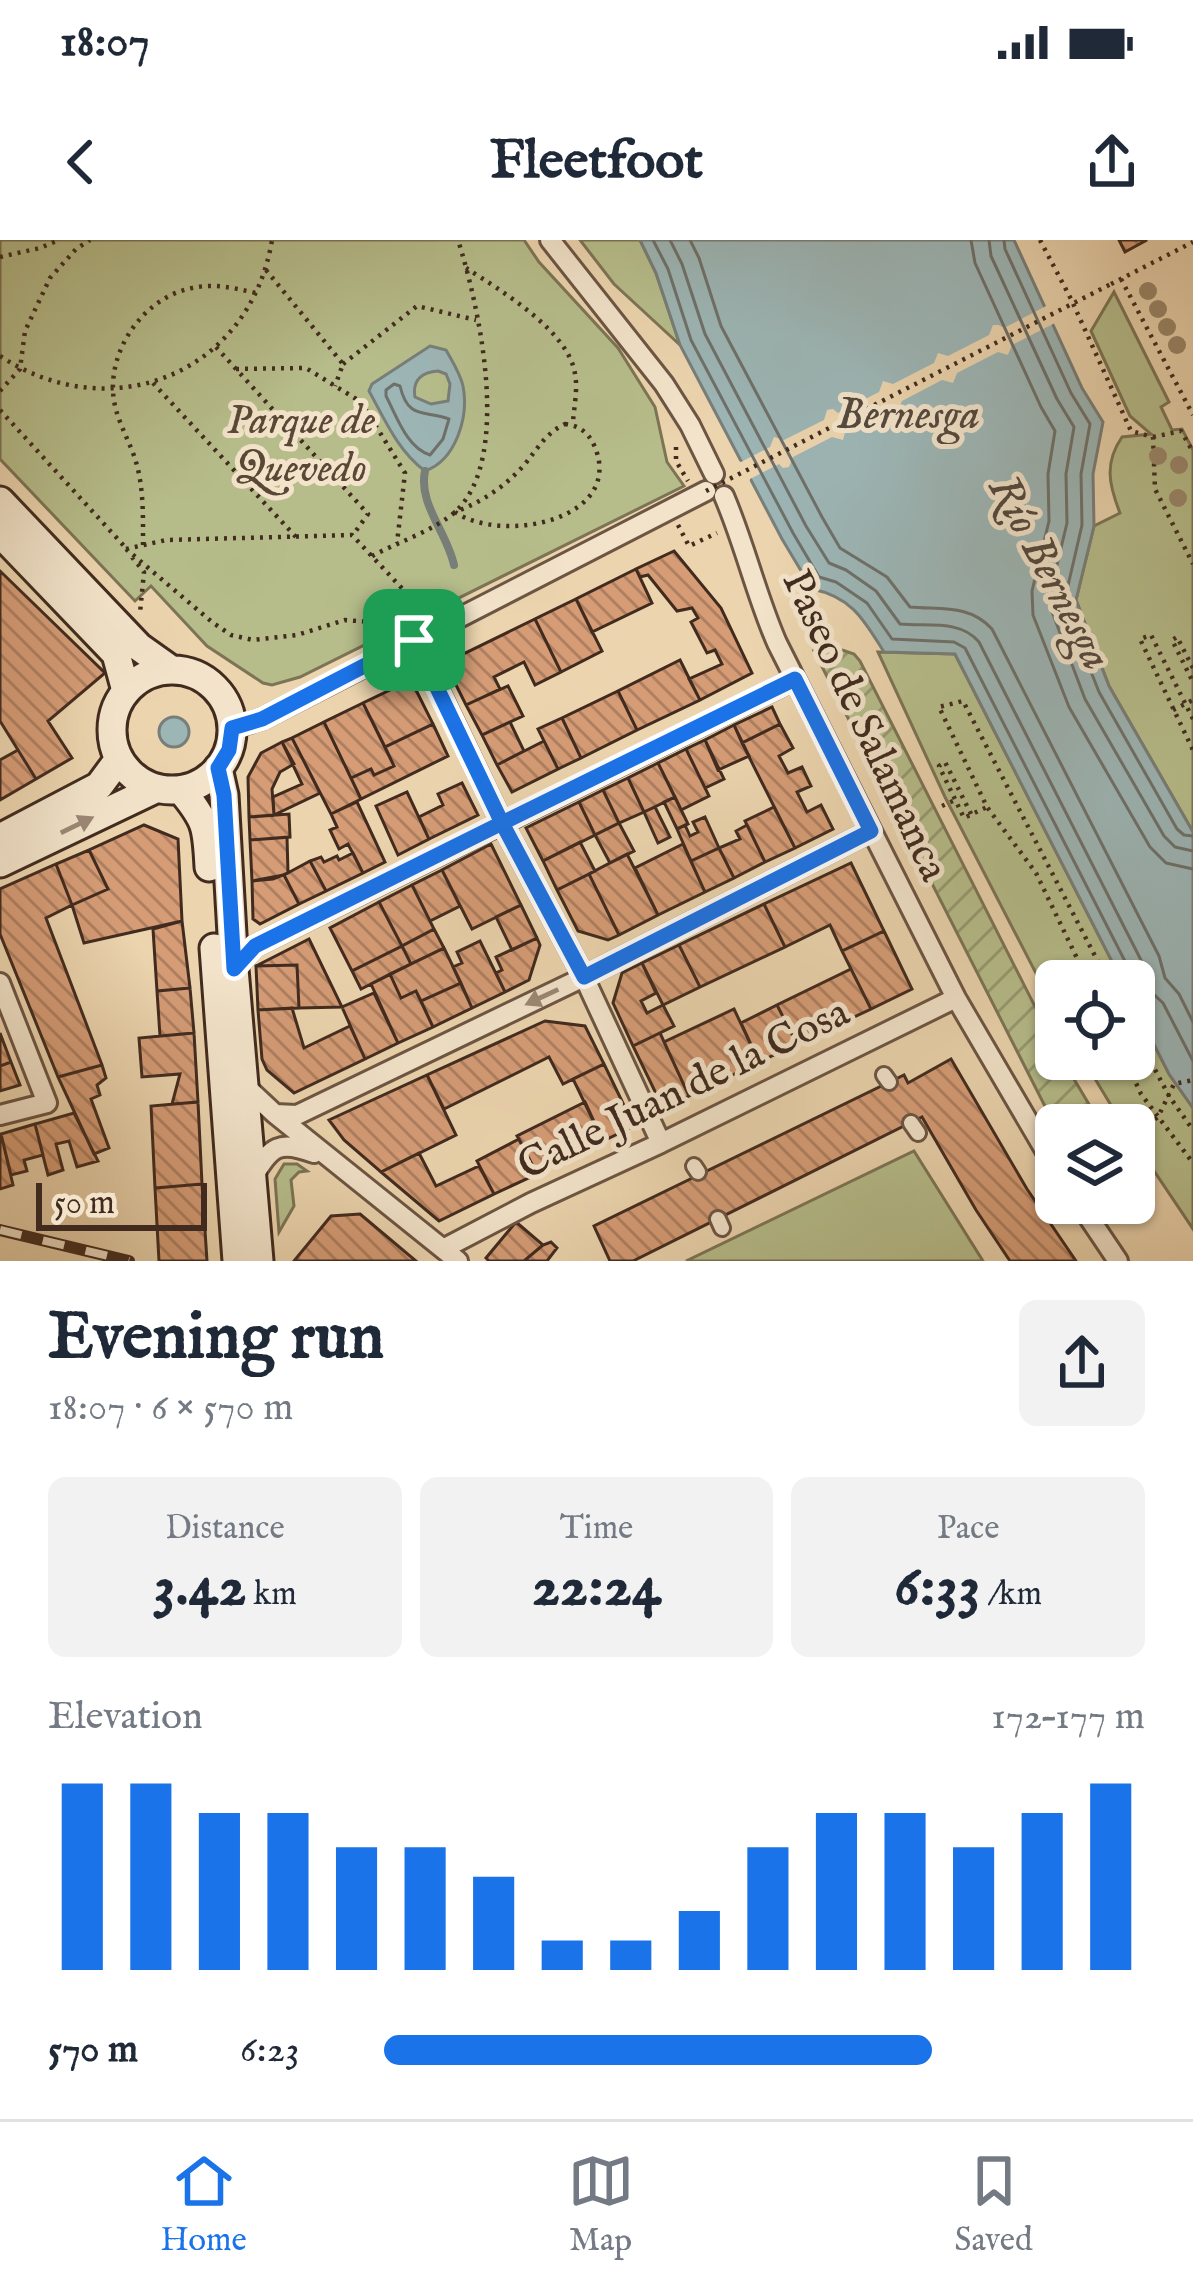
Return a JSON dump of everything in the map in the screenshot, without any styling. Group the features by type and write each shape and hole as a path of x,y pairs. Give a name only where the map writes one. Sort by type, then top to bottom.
{"main road":[{"path":"0,501 140,647 170,669"},
{"path":"0,532 116,654 126,691"},
{"path":"0,862 168,789 202,782 229,750 232,728 228,706 212,682 170,669 150,674 126,691 114,714 113,741 132,777 168,789 201,814 207,831 237,1261"},
{"path":"0,838 100,786 119,760"},
{"path":"218,768 259,1261"}],"street":[{"name":"Paseo de Salamanca","path":"550,240 690,424 710,489 742,538 758,600 795,679 956,998 1035,1132"},
{"path":"232,728 262,719 710,489"},
{"path":"234,969 255,946 795,679"},
{"path":"439,691 584,977 661,1143"},
{"path":"275,1114 297,1115 871,831"},
{"path":"0,983 47,1103 0,1115"},
{"name":"Calle Juan de la Cosa","path":"450,1255 531,1203 956,998"},
{"path":"244,1084 450,1255"},
{"path":"253,1177 269,1152 292,1145 344,1170"},
{"path":"1093,1224 1118,1261"}],"path":[{"path":"0,257 59,240"},
{"path":"0,391 20,369 26,331 40,296 62,264 90,240"},
{"path":"0,356 65,386 112,390 152,382 196,362 245,313 266,269 272,240"},
{"path":"371,556 448,518 478,475 489,426 488,397 458,240"},
{"path":"1040,240 1131,431 1153,437 1181,431 1193,452"},
{"path":"676,433 676,461 710,489 1193,243"},
{"path":"466,268 506,294 554,334 568,353 576,381 573,424"},
{"path":"266,269 343,364"},
{"path":"1120,279 1193,415"},
{"path":"143,545 139,478 112,390 117,356 133,326 158,303 188,288 223,285 256,293"},
{"path":"334,386 343,364 417,306 476,320"},
{"path":"215,347 368,514 352,536"},
{"path":"236,369 306,368 361,402 404,473 397,543"},
{"path":"152,382 296,537"},
{"path":"0,410 144,572 140,620"},
{"path":"573,424 589,436 596,449 598,478 578,506 559,519 498,527 478,524 454,512 477,504 504,484 559,426 573,424"},
{"path":"1153,437 1155,489 1193,564"},
{"path":"670,509 689,546 728,528"},
{"path":"352,536 425,614 370,622 345,620 298,634 253,640 231,635 212,622 126,549 166,540 352,536"},
{"path":"1193,719 1189,702 1151,635 1140,639 1193,750"},
{"path":"1193,668 1177,637 1172,640 1193,682"},
{"path":"1078,960 1036,873 987,807 939,707 963,701 1097,960"},
{"path":"1173,710 1189,702"},
{"path":"971,814 945,763 939,766 964,818 987,807"},
{"path":"942,806 955,800"},
{"path":"1155,1070 1193,1130"},
{"path":"1134,1080 1193,1163"},
{"path":"1155,1119 1174,1084 1193,1080"}],"green space":[{"name":"Parque de Quevedo","path":"0,240 524,240 618,348 655,407 667,462 684,486 300,677 263,683 207,646 151,586 135,601 0,459"},
{"path":"580,240 640,240 680,345 614,284"},
{"path":"1114,292 1169,402 1161,407 1172,430 1182,429 1193,450 1193,832 1109,686 1076,600 1094,526 1120,513 1110,474 1116,447 1122,437 1151,434 1130,416 1091,331"},
{"path":"842,650 860,661 1035,1007 1035,1080 1075,1080 1089,1104 1044,1104 814,651"},
{"path":"878,652 955,654 1111,960 1035,960 1035,971 945,797"},
{"path":"1155,1046 1193,1108 1193,1229 1155,1172 1155,1104 1110,1104 1096,1080 1155,1080"},
{"path":"914,1151 983,1261 686,1261"},
{"path":"284,1164 297,1164 307,1171 291,1180 294,1206 279,1232 275,1179"}],"water":[{"name":"Bernesga","path":"640,240 1014,240 1082,388 1103,422 1093,474 1094,526 1076,600 1109,686 1193,832 1193,1108 1155,1046 1155,960 1111,960 955,654 884,652 847,604 812,589 680,345"},
{"path":"430,346 446,350 462,381 464,411 458,436 445,457 425,471 407,454 369,391 372,384","holes":["446,374 448,401 431,404 415,397 415,386 423,375"]},
{"path":"174,717 189,732 174,747 159,732"}],"pier":[{"path":"1048,300 1059,324 1012,345 1008,355 998,352 957,373 953,383 942,380 902,401 898,411 888,408 846,429 843,440 832,437 793,457 789,467 779,464 750,479 748,487 734,459 741,462 770,447 774,437 784,440 824,420 827,410 838,413 879,392 883,381 893,384 934,363 938,353 948,356 989,335 993,325 1004,328 1048,305"}],"building":[{"path":"1119,240 1147,240 1125,252"},
{"path":"674,551 721,608 752,673 700,700 689,679 722,664 715,650 707,653 691,622 698,618 692,608 677,611 648,575 640,577 636,569"},
{"path":"636,569 652,603 592,632 576,599"},
{"path":"0,571 105,673 48,721 72,758 36,779 0,721"},
{"path":"576,599 602,651 561,672 535,619"},
{"path":"535,619 561,672 535,685 524,662 494,677 500,689 466,705 445,663"},
{"path":"680,660 700,700 637,730 618,691"},
{"path":"411,680 433,724 385,747 363,703"},
{"path":"508,686 523,716 482,735 466,705"},
{"path":"618,691 637,730 581,758 562,718"},
{"path":"363,703 394,766 351,778 324,722"},
{"path":"772,707 780,724 742,743 734,725"},
{"path":"562,718 581,758 558,769 538,729"},
{"path":"324,722 361,799 331,814 292,738"},
{"path":"510,722 524,751 497,765 482,735"},
{"path":"433,724 448,756 361,799 351,778 394,766 385,747"},
{"path":"780,724 793,748 779,756 788,773 802,767 811,786 797,792 807,812 821,805 833,829 795,848 742,743"},
{"path":"734,725 749,756 718,770 705,740"},
{"path":"292,738 320,793 274,815 273,797 302,784 282,742"},
{"path":"705,740 724,779 705,788 686,749"},
{"path":"544,741 558,769 512,792 497,765"},
{"path":"282,742 294,764 280,772 272,789 274,815 249,817 248,777 261,753"},
{"path":"686,749 709,796 681,810 658,763"},
{"path":"18,750 36,779 0,800 0,760"},
{"path":"658,763 675,797 644,812 628,778"},
{"path":"628,778 644,812 619,823 603,790"},
{"path":"462,783 478,815 429,839 419,817 443,805 438,794"},
{"path":"603,790 619,823 595,835 579,802"},
{"path":"407,792 429,839 398,855 376,806"},
{"path":"675,797 688,824 677,829 664,802"},
{"path":"357,802 385,862 363,873 348,844 339,849 330,830 337,827 331,814"},
{"path":"579,802 595,835 543,861 526,828"},
{"path":"655,807 670,837 658,843 644,812"},
{"path":"774,807 795,848 765,862 745,821"},
{"path":"289,814 290,837 250,840 249,817"},
{"path":"705,817 719,848 691,861 677,829 685,825 690,836 698,832 693,822"},
{"path":"619,823 634,851 610,863 595,835"},
{"path":"144,825 178,839 182,921 84,943 72,905 108,889 89,850"},
{"path":"747,825 765,862 734,878 719,848 740,839 736,831"},
{"path":"287,837 288,873 252,881 250,840"},
{"path":"580,842 595,871 557,890 543,861"},
{"path":"491,844 521,905 472,929 442,870"},
{"path":"683,844 705,892 658,915 635,868"},
{"path":"719,848 734,878 705,892 691,861"},
{"path":"89,850 108,889 72,905 56,864"},
{"path":"353,853 363,873 326,891 310,861 337,856 339,860"},
{"path":"627,854 658,915 619,935 589,874"},
{"path":"310,861 326,891 299,904 284,875"},
{"path":"851,863 884,931 842,951 830,925 785,947 764,904"},
{"path":"56,864 72,905 46,918 102,1065 58,1077 0,934 0,889"},
{"path":"442,870 460,906 430,921 412,885"},
{"path":"589,874 619,935 608,940 578,931 557,890"},
{"path":"284,875 299,904 260,924 253,919 252,881"},
{"path":"412,885 434,929 402,946 379,902"},
{"path":"379,902 402,946 352,971 330,928"},
{"path":"764,904 785,947 700,987 679,945"},
{"path":"521,905 537,938 512,950 496,917"},
{"path":"182,921 190,988 157,991 153,929"},
{"path":"434,929 444,948 411,964 402,946"},
{"path":"884,931 912,989 871,1009 842,951"},
{"path":"537,938 540,945 529,980 505,992 496,973 502,970 496,957"},
{"path":"309,939 342,1007 299,1008 297,965 256,966"},
{"path":"480,941 505,992 472,1008 453,967 462,963 457,952"},
{"path":"679,945 700,987 663,1005 642,963"},
{"path":"402,946 411,964 361,989 352,971"},
{"path":"444,948 461,983 421,1001 416,991 401,998 390,974"},
{"path":"642,963 656,993 641,1001 647,1013 663,1005 674,1026 633,1046 613,1003 622,973"},
{"path":"297,965 299,1008 258,1010 256,966"},
{"path":"851,969 871,1009 797,1044 777,1005"},
{"path":"390,974 401,998 416,991 433,1027 398,1043 371,984"},
{"path":"461,983 472,1008 433,1027 421,1001"},
{"path":"190,988 194,1033 160,1036 157,991"},
{"path":"374,993 398,1043 365,1059 342,1007"},
{"path":"777,1005 797,1044 759,1062 741,1023"},
{"path":"292,1008 304,1048 350,1026 365,1059 294,1093 267,1070 262,1059 258,1010"},
{"path":"734,1009 759,1062 689,1096 664,1042"},
{"path":"545,1021 585,1026 604,1064 563,1084 549,1057 444,1109 427,1075"},
{"path":"0,1033 11,1062 0,1066"},
{"path":"194,1033 198,1102 172,1104 180,1074 142,1077 139,1038"},
{"path":"660,1033 689,1096 663,1108 633,1046"},
{"path":"951,1059 1035,1201 1035,1224 1051,1224 1076,1261 1010,1261 922,1117 633,1261 610,1261 594,1226 904,1075 908,1083"},
{"path":"11,1062 20,1085 0,1091 0,1066"},
{"path":"604,1064 634,1126 603,1141 573,1079"},
{"path":"102,1065 106,1078 97,1085 100,1095 91,1099 109,1148 94,1154 58,1077"},
{"path":"427,1075 456,1135 381,1172 329,1120"},
{"path":"198,1102 202,1184 155,1188 151,1106"},
{"path":"585,1102 603,1141 537,1174 517,1136"},
{"path":"74,1113 98,1161 77,1167 69,1141 56,1144 63,1170 48,1175 35,1124"},
{"path":"35,1124 43,1155 24,1160 27,1171 11,1175 1,1134"},
{"path":"0,1134 13,1185 0,1189"},
{"path":"519,1139 537,1174 494,1194 477,1161"},
{"path":"419,1153 436,1186 479,1166 494,1194 439,1221 381,1172"},
{"path":"202,1184 207,1261 159,1261 155,1188"},
{"path":"360,1214 416,1261 294,1261 331,1216"},
{"path":"516,1222 543,1245 524,1261 489,1261 486,1258"},
{"path":"551,1242 557,1248 547,1261 524,1261 543,1245"}],"waterway":[{"path":"425,471 429,507 454,565"}],"railway":[{"path":"0,1230 129,1261"}],"route":[{"path":"414,640 262,719 232,728 229,750 218,768 224,795 234,969 255,946 502,823 584,977 871,831 795,679 502,823 414,640"}],"water label":[{"name":"Río Bernesga","path":"1049,573"}]}
